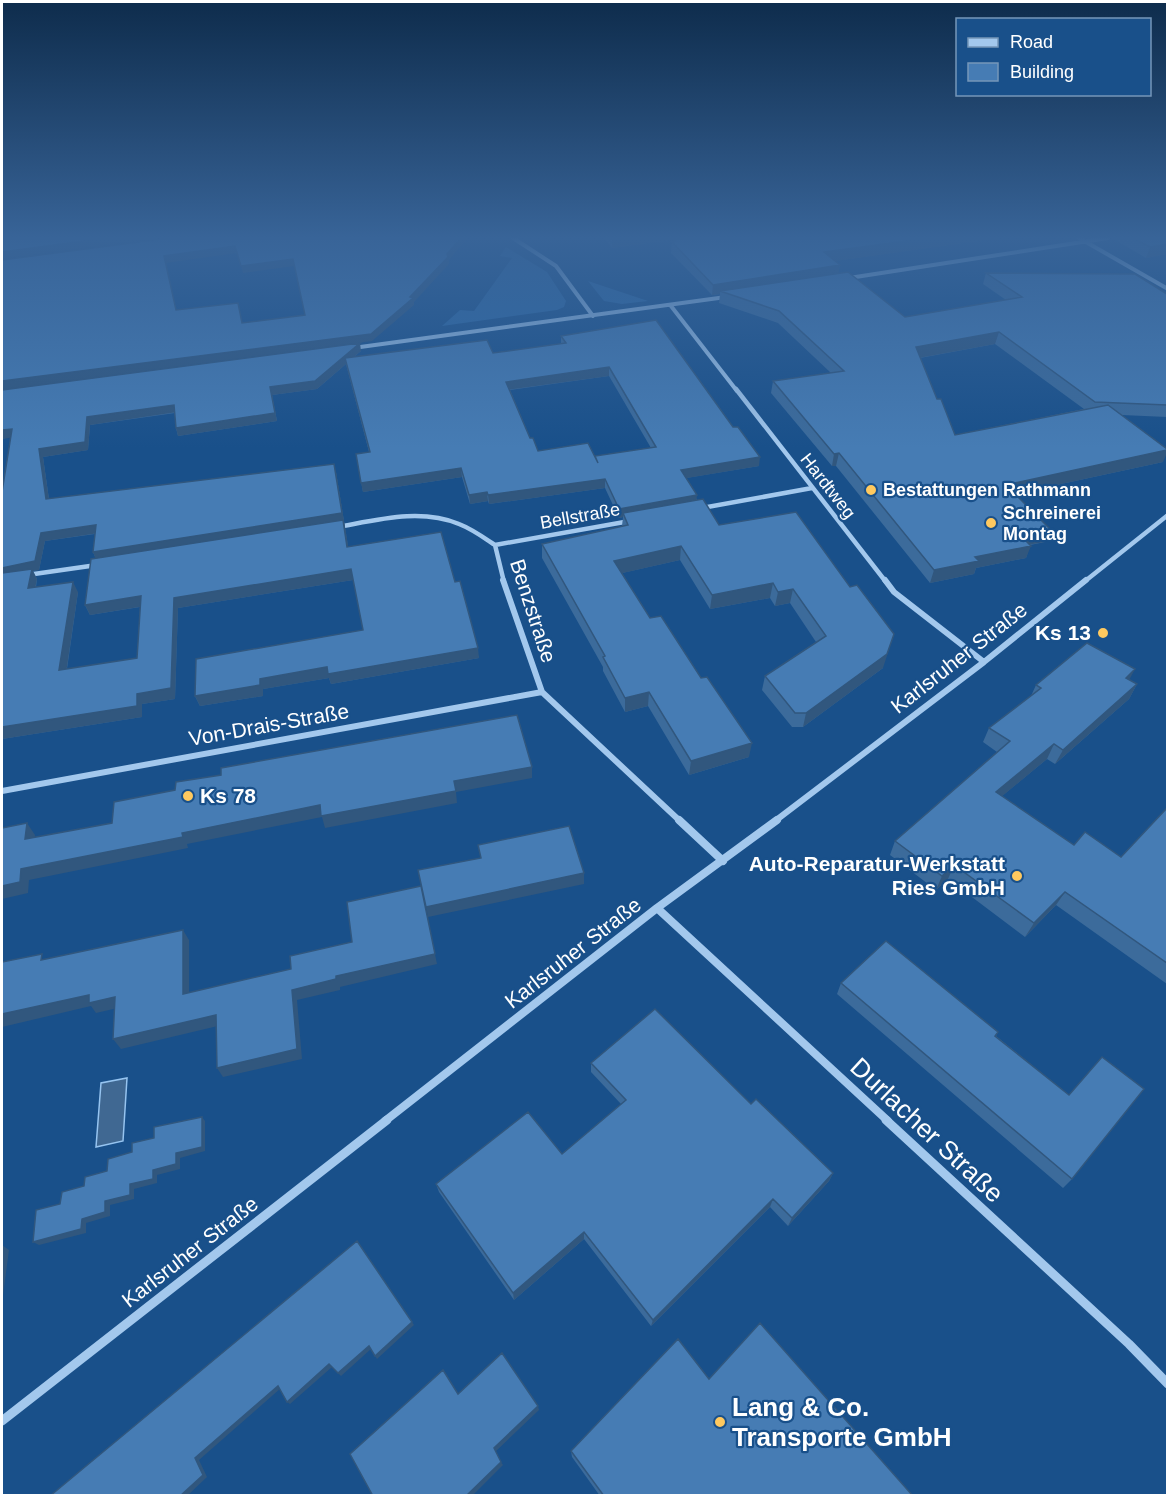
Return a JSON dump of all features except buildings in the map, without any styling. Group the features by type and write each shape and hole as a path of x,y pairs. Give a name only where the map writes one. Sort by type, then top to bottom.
{"street":[{"path":"587,308 593,316"},
{"path":"345,349 656,308"},
{"name":"Hardtweg","path":"672,308 894,592 984,662"},
{"path":"695,509 812,488"},
{"name":"Karlsruher Straße","path":"2,1420 657,909 984,662 1167,515"},
{"name":"Benzstraße","path":"327,528 398,517 427,517 454,521 495,545 505,587 542,692 723,861"},
{"name":"Bellstraße","path":"495,545 636,519"},
{"path":"22,576 105,563"},
{"name":"Von-Drais-Straße","path":"2,791 542,692"},
{"name":"Durlacher Straße","path":"657,909 1120,1336 1167,1384"}],"shaded area":[{"path":"476,308 562,308 442,326 460,310 474,311"},
{"path":"127,1078 123,1141 96,1147 101,1083"}],"place":[{"name":"Bestattungen Rathmann","path":"871,490"},
{"name":"Schreinerei Montag","path":"991,523"},
{"name":"Ks 13","path":"1103,633"},
{"name":"Ks 78","path":"188,796"},
{"name":"Auto-Reparatur-Werkstatt Ries GmbH","path":"1017,876"},
{"name":"Lang & Co. Transporte GmbH","path":"720,1422"}]}
